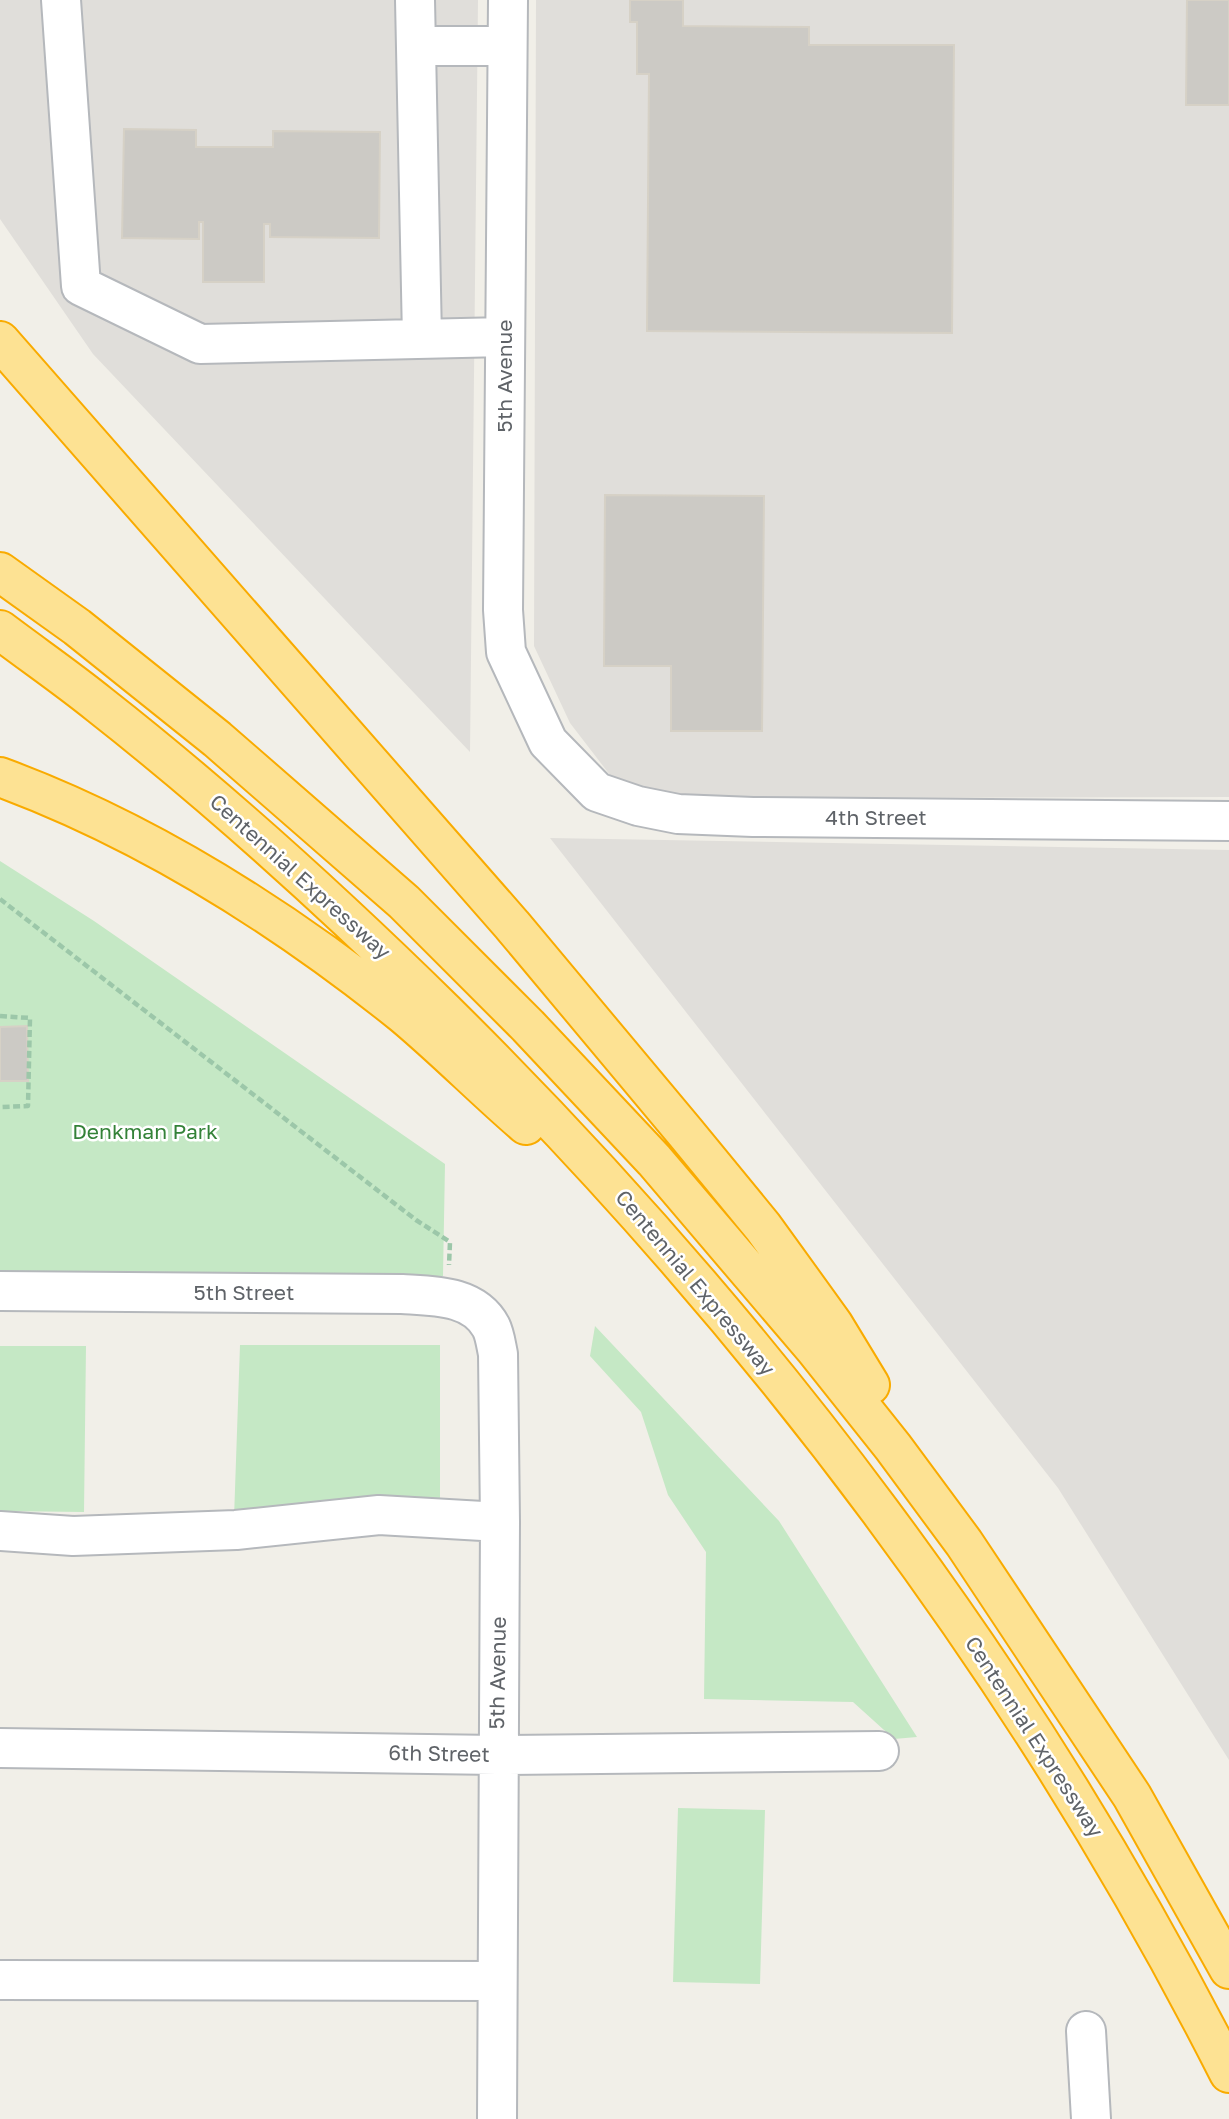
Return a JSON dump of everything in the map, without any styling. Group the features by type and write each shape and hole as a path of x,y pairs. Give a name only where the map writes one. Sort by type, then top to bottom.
{"highway":[{"path":"0,341 512,925 763,1227 833,1324 964,1544"},
{"path":"0,572 217,739 404,902 528,1026 653,1160 815,1349 893,1447 964,1544 1132,1796 1229,1969"},
{"name":"Centennial Expressway","path":"0,630 99,704 185,775 287,862 366,935 551,1119 671,1251 863,1486 934,1584 1036,1736 1098,1836 1161,1943 1229,2073"},
{"path":"0,777 140,838 336,962 405,1016 671,1251"}],"street":[{"path":"61,0 81,286 200,344 505,337"},
{"path":"415,0 422,338"},
{"name":"5th Avenue","path":"508,0 503,610 506,652 548,742"},
{"path":"416,46 507,46"},
{"name":"4th Street","path":"548,742 597,792 638,806 678,814 1229,821"},
{"name":"5th Street","path":"0,1291 402,1294 445,1297 468,1304 483,1315"},
{"name":"5th Avenue","path":"483,1315 493,1329 498,1354 500,1522 496,2119"},
{"path":"0,1531 73,1536 236,1530 379,1515 500,1522"},
{"name":"6th Street","path":"0,1748 497,1755 879,1751"},
{"path":"0,1980 497,1981"},
{"path":"1086,2031 1091,2119"}],"path":[{"path":"0,900 416,1220 450,1242 445,1297"},
{"path":"0,1016 30,1018 28,1106 0,1107"}],"shaded area":[{"path":"0,0 478,0 470,752 93,354 0,219"},
{"path":"536,0 1229,0 1229,797 671,798 610,775 570,723 534,646"},
{"path":"550,838 1229,850 1229,1760 1058,1488"}],"green space":[{"name":"Denkman Park","path":"0,861 94,921 445,1164 443,1276 0,1276"},
{"path":"595,1326 779,1521 917,1737 894,1739 853,1702 704,1699 706,1552 668,1495 641,1412 590,1356"},
{"path":"240,1345 440,1345 440,1509 234,1518"},
{"path":"0,1346 86,1346 84,1512 0,1511"},
{"path":"678,1808 765,1810 760,1984 673,1982"}],"building":[{"path":"630,0 683,0 683,26 809,27 809,45 954,45 952,333 647,331 649,74 637,74 637,22 630,22"},
{"path":"1187,0 1229,0 1229,105 1186,105"},
{"path":"124,129 196,130 196,147 273,147 273,131 380,132 379,238 270,237 270,224 264,224 264,282 203,282 203,222 199,222 199,239 122,238"},
{"path":"605,495 764,496 762,731 671,731 671,666 604,666"},
{"path":"27,1026 28,1081 0,1081 0,1027"}]}
